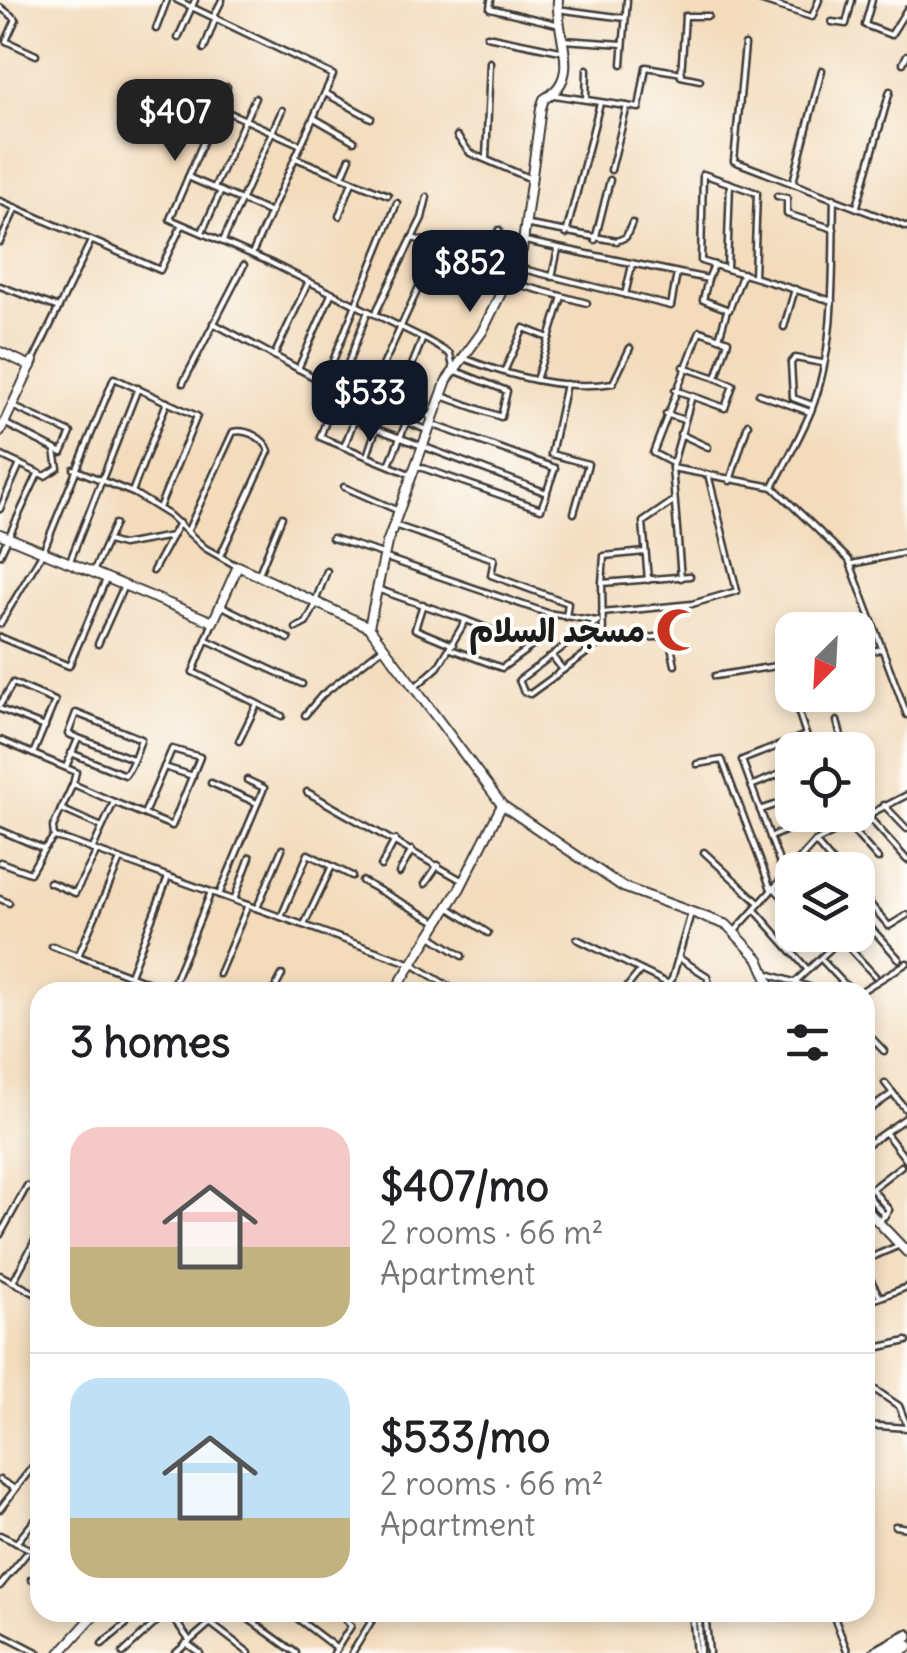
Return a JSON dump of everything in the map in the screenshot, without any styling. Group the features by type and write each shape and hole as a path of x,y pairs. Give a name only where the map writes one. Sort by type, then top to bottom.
{"highway":[{"path":"876,1653 907,1636"},
{"path":"894,1653 907,1646"}],"street":[{"path":"156,28 166,0"},
{"path":"177,0 333,75 252,254"},
{"path":"178,38 196,0"},
{"path":"204,49 222,0"},
{"path":"490,0 490,8 558,24"},
{"path":"622,64 626,0"},
{"path":"759,0 812,17 819,0"},
{"path":"786,8 788,0"},
{"path":"832,22 846,24 852,0"},
{"path":"872,0 864,25 892,35 907,8"},
{"path":"369,627 383,555 452,368 482,332 525,241 542,104 562,88 564,52 557,4 624,18"},
{"path":"0,7 16,18 6,41 36,55"},
{"path":"682,73 686,14 708,16"},
{"path":"487,36 564,52"},
{"path":"563,40 623,44"},
{"path":"746,46 732,156 739,164 907,227"},
{"path":"903,63 907,54"},
{"path":"486,160 490,62"},
{"path":"552,95 641,107 647,67 700,80"},
{"path":"586,100 587,70"},
{"path":"793,182 822,70"},
{"path":"228,87 170,217 423,338 448,352 452,368"},
{"path":"857,206 890,91"},
{"path":"325,93 371,118"},
{"path":"214,188 255,98"},
{"path":"566,234 600,101"},
{"path":"611,170 627,106"},
{"path":"218,108 302,144"},
{"path":"223,241 282,110"},
{"path":"314,118 354,141"},
{"path":"457,136 465,150 533,180"},
{"path":"296,158 388,195"},
{"path":"342,178 350,158"},
{"path":"754,276 757,193 702,175 701,260 832,301"},
{"path":"187,177 271,213"},
{"path":"595,240 610,180"},
{"path":"340,216 352,182"},
{"path":"727,269 730,182"},
{"path":"202,232 220,191"},
{"path":"375,314 412,238 427,196"},
{"path":"777,196 787,198 787,214 834,229"},
{"path":"774,487 811,408 822,363 832,301 834,198"},
{"path":"0,201 160,270 182,225"},
{"path":"324,383 353,303 397,203"},
{"path":"0,242 16,208"},
{"path":"529,225 595,240 623,240 632,222"},
{"path":"488,262 500,230"},
{"path":"412,238 488,262 586,303"},
{"path":"12,406 71,434 62,454 2,428 12,406 32,363 58,308 91,241"},
{"path":"525,241 708,280"},
{"path":"371,392 438,245"},
{"path":"552,276 558,249"},
{"path":"499,267 504,256 512,274"},
{"path":"625,295 632,264"},
{"path":"183,383 244,265"},
{"path":"714,265 703,300 727,311"},
{"path":"499,267 512,274 552,276 672,306 677,272"},
{"path":"719,338 743,273"},
{"path":"274,356 309,281"},
{"path":"0,286 58,308"},
{"path":"784,327 795,289"},
{"path":"298,369 332,292"},
{"path":"536,380 562,296"},
{"path":"341,380 397,402 431,424 555,468 541,509 388,465 320,437 341,380 368,310"},
{"path":"213,323 360,404 406,422 431,424"},
{"path":"504,372 524,328 550,339"},
{"path":"716,378 728,342 698,331 653,455 709,478 774,487 852,564 869,612"},
{"path":"397,402 423,338"},
{"path":"461,357 536,380 613,383 630,348"},
{"path":"0,352 32,363"},
{"path":"811,408 793,398 791,363 796,358 822,363"},
{"path":"675,390 725,408 733,384 684,367"},
{"path":"441,396 501,417 507,391 452,368"},
{"path":"0,624 43,552 112,379 197,418 159,508"},
{"path":"566,384 551,454 588,465 574,513"},
{"path":"69,563 138,388"},
{"path":"759,394 811,408"},
{"path":"681,578 672,466 692,396"},
{"path":"366,456 386,398"},
{"path":"133,493 138,470 167,402"},
{"path":"344,446 360,404"},
{"path":"330,411 546,492"},
{"path":"666,414 684,420"},
{"path":"388,465 406,422"},
{"path":"730,481 748,424"},
{"path":"188,530 233,432 242,431 265,443 269,451 220,556"},
{"path":"680,434 708,447"},
{"path":"0,455 49,476 58,468 55,449"},
{"path":"0,509 20,464"},
{"path":"74,469 159,508 238,566 369,627 502,804 622,887 692,909 735,931 771,982"},
{"path":"0,555 4,536 38,474"},
{"path":"601,613 692,604 738,591 709,478"},
{"path":"344,488 399,510"},
{"path":"648,580 644,520 674,502"},
{"path":"258,576 282,517"},
{"path":"154,571 179,522"},
{"path":"93,572 115,524"},
{"path":"394,524 494,559 490,574 569,604 566,617"},
{"path":"4,536 213,622"},
{"path":"108,541 122,546 172,536"},
{"path":"332,538 547,614 600,622"},
{"path":"603,641 600,622 604,556 644,552"},
{"path":"852,564 907,552"},
{"path":"238,566 193,672 282,716"},
{"path":"296,628 306,624 328,571"},
{"path":"602,584 690,576"},
{"path":"0,636 69,666 107,578"},
{"path":"98,644 125,584"},
{"path":"375,588 423,604 466,620 532,647 502,668 415,629 423,604"},
{"path":"528,606 533,590"},
{"path":"547,614 552,598"},
{"path":"220,605 289,639"},
{"path":"414,687 452,647 466,620"},
{"path":"600,622 518,681 524,692 530,694 603,641 669,636 675,665"},
{"path":"875,629 907,715"},
{"path":"206,639 302,684"},
{"path":"305,715 322,695 385,646"},
{"path":"875,651 883,649"},
{"path":"552,656 563,670"},
{"path":"715,676 775,667"},
{"path":"33,754 46,727 53,700 12,683 0,707 46,727"},
{"path":"899,692 907,688"},
{"path":"239,741 258,704"},
{"path":"72,753 124,775 134,759 140,738 74,713 66,732 134,759"},
{"path":"837,721 840,732"},
{"path":"66,767 78,739"},
{"path":"0,740 77,772 54,837 30,874 0,862"},
{"path":"775,747 743,759 776,852"},
{"path":"73,784 172,826 199,756 172,749 144,814"},
{"path":"697,764 722,760 775,891"},
{"path":"164,767 192,776"},
{"path":"750,786 775,776"},
{"path":"220,895 264,787 247,780"},
{"path":"212,783 257,803"},
{"path":"306,792 464,881"},
{"path":"875,809 907,795"},
{"path":"48,882 75,894 114,802"},
{"path":"402,982 464,881 502,804"},
{"path":"884,804 907,829"},
{"path":"760,810 775,805"},
{"path":"61,809 102,827"},
{"path":"875,824 907,860"},
{"path":"0,830 44,849"},
{"path":"770,837 783,832"},
{"path":"805,852 832,832"},
{"path":"854,832 878,859"},
{"path":"54,837 412,964 442,982"},
{"path":"381,866 396,840"},
{"path":"814,842 823,852"},
{"path":"257,908 282,849"},
{"path":"398,874 412,850"},
{"path":"704,852 756,906 808,970"},
{"path":"281,917 306,854 352,876"},
{"path":"234,900 250,857"},
{"path":"78,956 120,860"},
{"path":"425,884 438,865"},
{"path":"304,925 332,866"},
{"path":"129,976 168,877"},
{"path":"362,881 439,923"},
{"path":"735,931 775,885"},
{"path":"176,982 210,892"},
{"path":"0,898 9,903"},
{"path":"219,974 248,905"},
{"path":"448,907 488,933"},
{"path":"670,982 692,909"},
{"path":"875,910 889,926 907,914"},
{"path":"431,936 462,956"},
{"path":"875,936 899,959"},
{"path":"576,940 665,982"},
{"path":"52,946 145,982"},
{"path":"768,974 795,982 826,952"},
{"path":"855,952 875,976"},
{"path":"604,962 609,956"},
{"path":"678,958 707,976 709,982"},
{"path":"820,958 843,982"},
{"path":"875,982 907,962"},
{"path":"631,982 640,971"},
{"path":"278,982 282,975"},
{"path":"875,1041 884,1050"},
{"path":"875,1138 907,1114 885,1083"},
{"path":"875,1106 893,1093"},
{"path":"885,1132 907,1161"},
{"path":"875,1186 901,1166"},
{"path":"0,1235 27,1186 30,1187"},
{"path":"875,1206 904,1249 875,1257"},
{"path":"875,1215 882,1219"},
{"path":"13,1282 30,1250"},
{"path":"0,1276 30,1291"},
{"path":"875,1299 907,1287"},
{"path":"875,1288 880,1297"},
{"path":"875,1348 907,1341"},
{"path":"875,1389 897,1404 907,1427 875,1425"},
{"path":"0,1509 30,1471"},
{"path":"0,1480 15,1489"},
{"path":"16,1542 30,1526"},
{"path":"896,1526 907,1528"},
{"path":"0,1534 30,1549"},
{"path":"0,1586 27,1554"},
{"path":"60,1653 86,1622"},
{"path":"102,1644 126,1625 124,1622"},
{"path":"124,1653 157,1622"},
{"path":"175,1622 200,1653"},
{"path":"253,1622 296,1653"},
{"path":"301,1622 335,1650 349,1622"},
{"path":"352,1653 371,1622"},
{"path":"693,1622 698,1653"},
{"path":"698,1653 701,1622"},
{"path":"704,1622 709,1653"},
{"path":"836,1622 848,1653"},
{"path":"176,1653 210,1623 250,1653"},
{"path":"0,1633 39,1653"}],"place":[{"name":"مسجد السلام","path":"678,630"}]}
